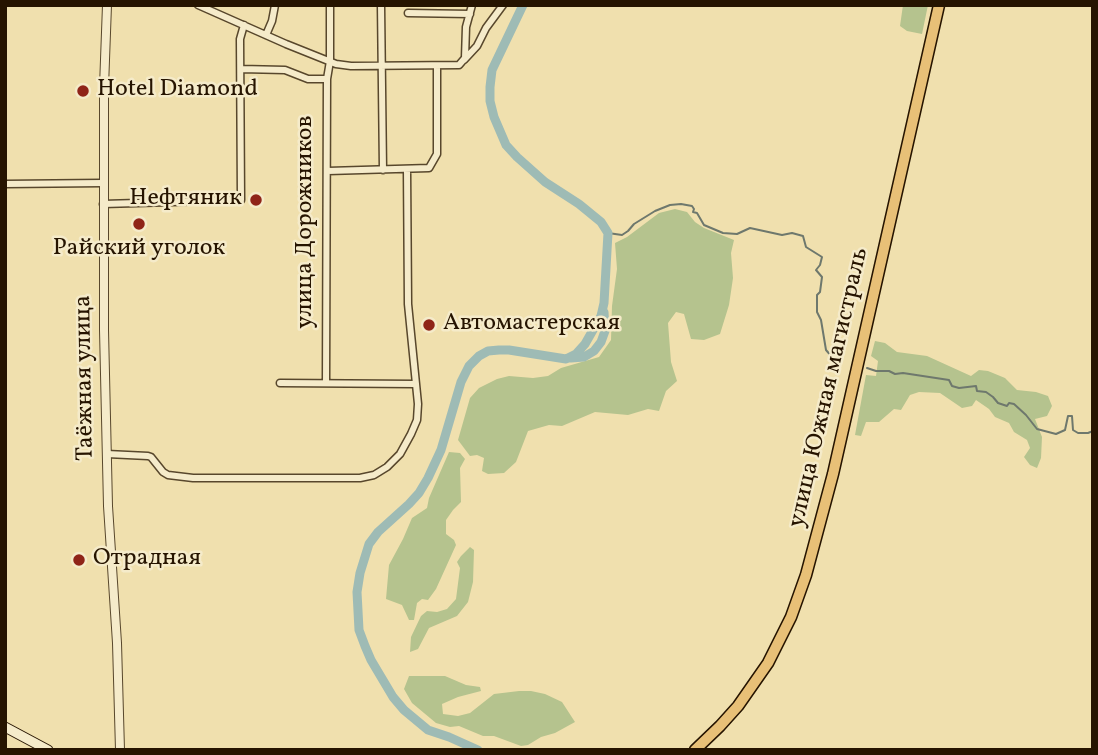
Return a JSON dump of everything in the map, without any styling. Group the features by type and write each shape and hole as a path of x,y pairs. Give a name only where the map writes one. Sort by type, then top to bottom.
{"highway":[{"name":"улица Южная магистраль","path":"695,750 738,706 768,663 791,617 806,575 833,474 939,5"}],"main road":[{"path":"5,727 48,750"}],"street":[{"name":"Таёжная улица","path":"107,5 103,183 104,330 109,527 117,643 120,750"},
{"path":"198,5 345,66 437,65 463,62 477,46 503,5"},
{"path":"266,35 275,5"},
{"name":"улица Дорожников","path":"326,383 327,79 330,61 330,5"},
{"path":"382,5 383,170"},
{"path":"463,62 466,27 472,5"},
{"path":"408,13 470,14"},
{"path":"103,204 241,200 240,39 244,25"},
{"path":"328,171 429,169 437,154 437,65"},
{"path":"240,69 285,70 308,79 327,79"},
{"path":"107,454 148,456 163,472 183,478 352,479 368,477 387,467 405,447 417,420 418,404 408,304 407,169"},
{"path":"5,184 103,183"},
{"path":"280,383 416,384"}],"green space":[{"path":"903,5 928,5 922,34 907,31 900,26"},
{"path":"675,209 687,212 704,228 734,240 729,305 720,334 704,340 691,339 684,314 676,312 668,323 671,362 677,381 666,391 659,411 648,409 628,415 595,412 562,426 549,425 528,431 516,462 504,473 488,474 482,471 484,458 470,456 458,440 470,398 479,388 497,379 509,376 548,376 561,368 599,357 611,340 617,269 615,243 659,213"},
{"path":"875,341 885,343 897,352 927,356 971,376 979,370 988,371 1005,378 1017,390 1048,396 1052,406 1047,416 1035,419 1042,437 1041,458 1037,468 1030,465 1024,457 1030,448 1027,440 1014,432 1009,423 995,417 976,400 972,406 962,408 940,393 919,392 910,395 901,410 894,409 879,422 866,422 861,436 855,435 866,375 876,376 878,361 871,356"},
{"path":"449,452 460,453 465,459 460,468 461,502 446,520 446,534 456,545 436,589 428,600 422,599 417,603 414,620 409,620 402,605 386,599 389,565 412,518 427,508"},
{"path":"470,547 474,550 473,582 468,602 457,616 429,628 418,649 410,652 411,637 421,616 427,611 447,609 456,599 460,568 457,562"},
{"path":"409,676 445,676 466,685 480,687 481,691 442,704 443,714 458,716 470,713 494,694 531,691 562,702 575,722 521,746 494,736 483,736 459,726 450,727 436,723 412,703 404,689"}],"waterway":[{"path":"478,750 428,730 393,697 371,660 359,630 357,592 369,544 419,493 428,478 441,450 461,382 469,366 488,351 499,350 566,359 576,354 585,344 601,316 608,233 601,222 545,182 517,157 506,145 494,117 490,101 492,70 523,5"},
{"path":"608,233 622,235 655,211 681,204 692,206 693,212 697,213 704,225 723,233 737,234 750,228 782,235 792,233 803,236 806,247 822,257 816,270 822,277 817,295 817,312 826,350 840,361"},
{"path":"571,358 584,357 594,351 601,342 605,331 604,312"},
{"path":"867,368 949,380 952,386 959,388 976,386 977,391 986,392 998,403 1007,406 1009,403 1014,404 1037,429 1056,434 1065,430 1068,416 1072,416 1073,430 1078,433 1093,431"}],"place":[{"name":"Hotel Diamond","path":"83,91"},
{"name":"Нефтяник","path":"256,200"},
{"name":"Райский уголок","path":"139,224"},
{"name":"Автомастерская","path":"429,325"},
{"name":"Отрадная","path":"79,560"}]}
